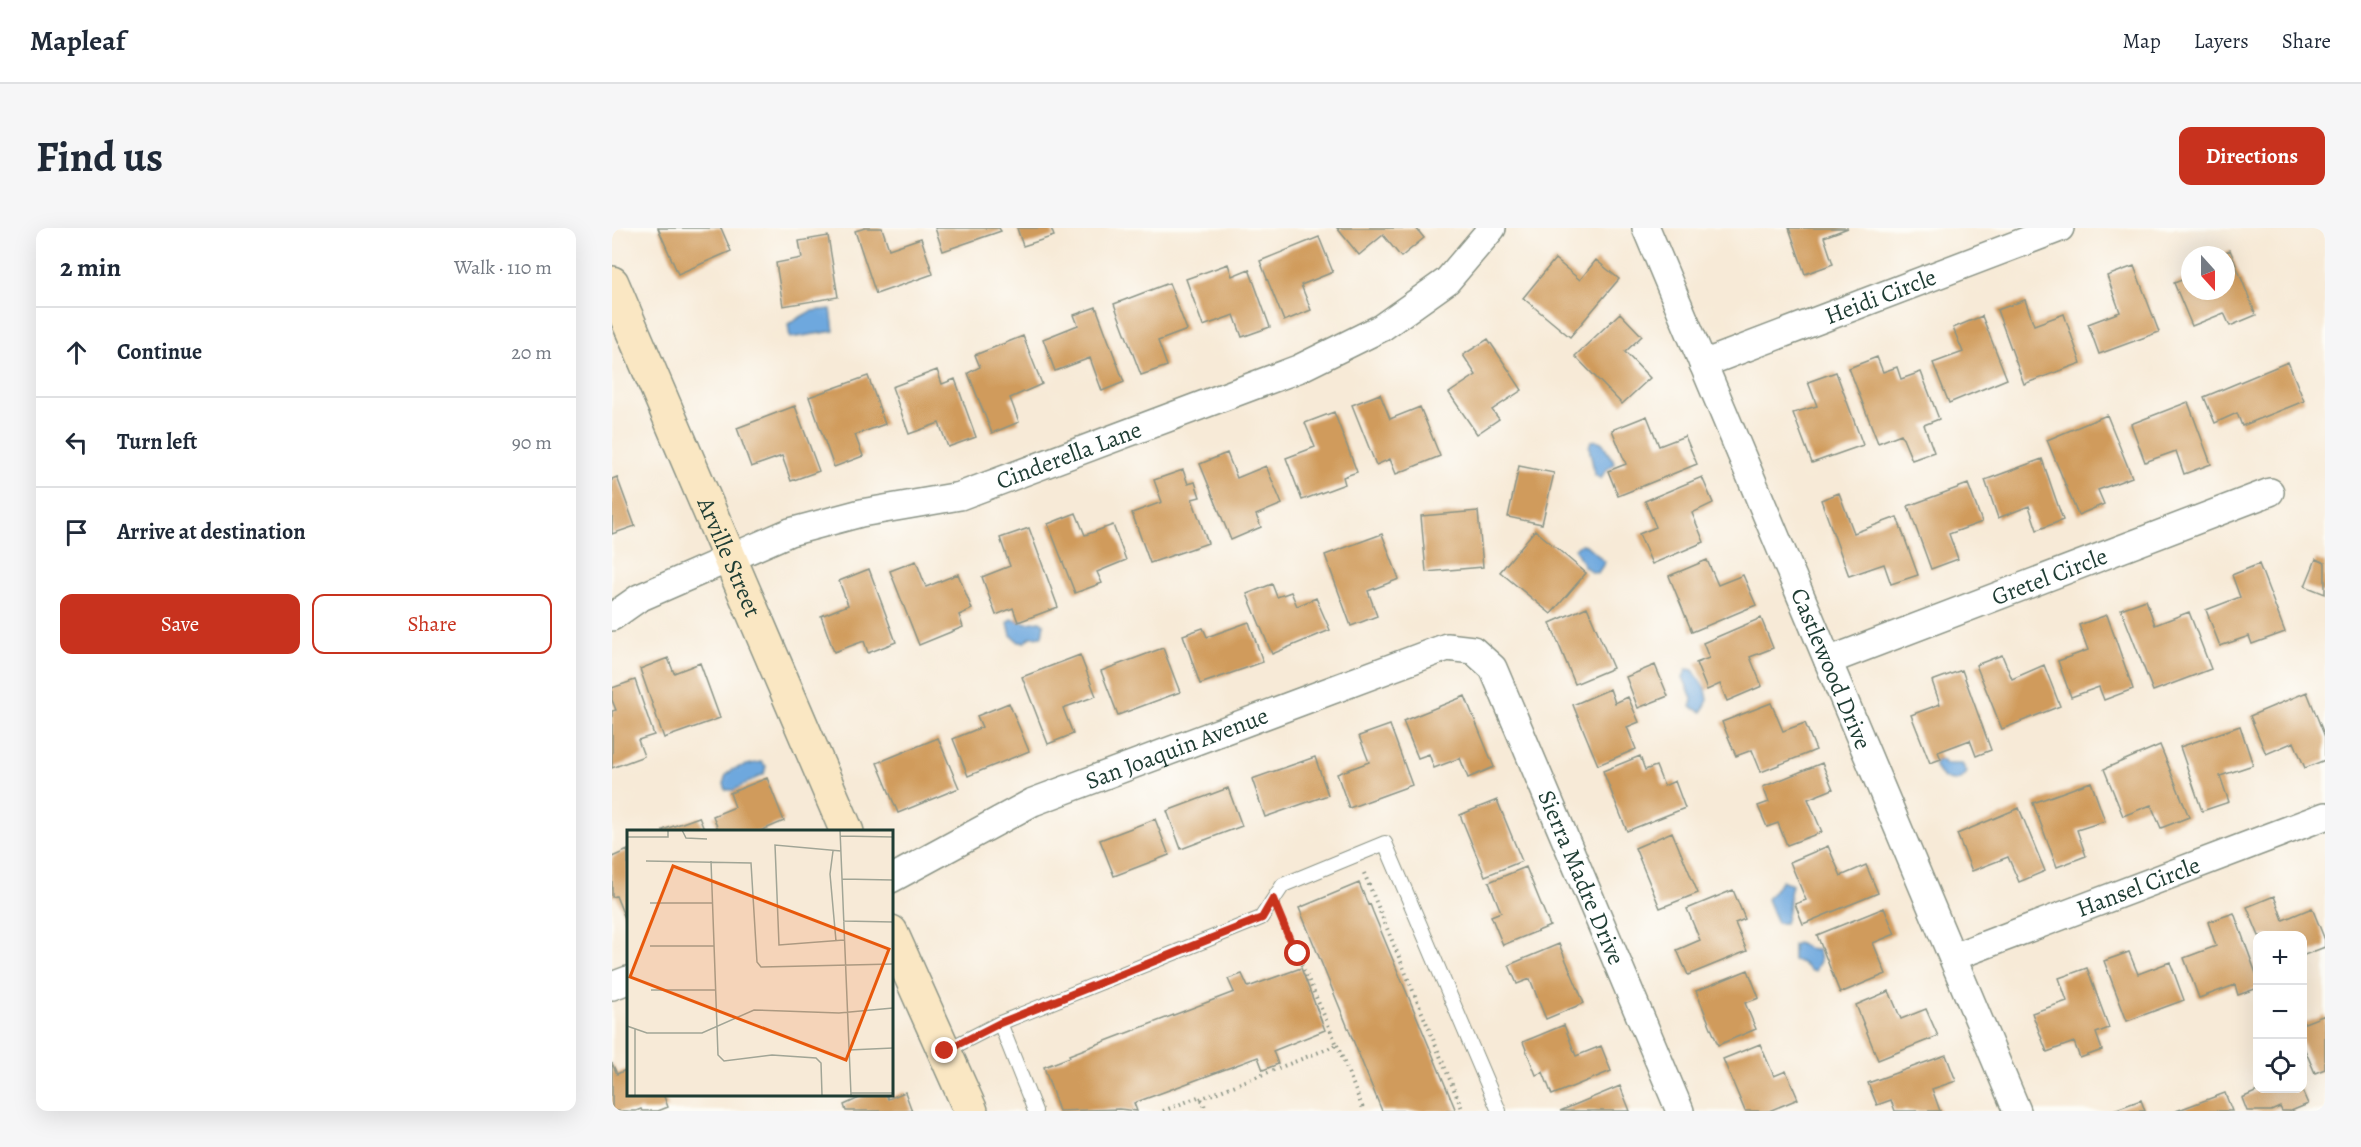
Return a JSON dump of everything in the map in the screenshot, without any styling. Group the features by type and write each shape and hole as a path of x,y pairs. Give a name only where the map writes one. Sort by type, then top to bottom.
{"main road":[{"name":"Arville Street","path":"615,297 846,830"},
{"path":"892,934 971,1111"}],"street":[{"name":"Cinderella Lane","path":"612,616 639,598 800,529 861,513 960,496 1298,369 1381,328 1447,281 1492,228"},
{"name":"Castlewood Drive","path":"1646,228 2018,1111"},
{"name":"Heidi Circle","path":"1703,364 2060,228"},
{"name":"Gretel Circle","path":"1828,661 2270,492"},
{"name":"San Joaquin Avenue","path":"892,878 1033,802 1447,647 1473,650"},
{"name":"Sierra Madre Drive","path":"1473,650 1493,668 1680,1111"},
{"name":"Hansel Circle","path":"1953,957 2325,816"},
{"path":"612,986 627,980"}],"lane":[{"path":"945,1051 1000,1023 1262,918 1283,885 1385,843 1500,1111"},
{"path":"1000,1023 1035,1111"}],"path":[{"path":"1356,855 1463,1111"},
{"path":"1273,899 1364,1111"},
{"path":"1163,1111 1198,1097 1200,1099 1337,1045"},
{"path":"1200,1099 1206,1111"}],"water":[{"path":"831,309 834,331 790,338 788,324 811,311"},
{"path":"1591,441 1603,443 1613,459 1614,464 1605,471 1601,479 1595,475 1589,447"},
{"path":"1581,544 1586,545 1605,562 1598,573 1584,566 1575,549"},
{"path":"1011,619 1027,623 1040,621 1044,624 1042,636 1031,637 1025,642 1019,642 1011,635 1008,623"},
{"path":"1687,669 1693,670 1706,690 1708,700 1702,712 1691,707 1692,698 1683,677"},
{"path":"1942,760 1945,764 1962,764 1967,772 1958,780 1948,780 1936,769 1934,763"},
{"path":"761,762 766,766 764,774 734,790 726,790 725,777 729,772 741,766"},
{"path":"1782,880 1792,885 1785,923 1777,923 1767,899"},
{"path":"1797,943 1812,950 1818,950 1820,961 1815,971 1793,960 1793,945"}],"building":[{"path":"658,228 721,228 731,251 678,274"},
{"path":"865,228 882,228 889,249 921,238 933,274 876,294 855,231"},
{"path":"935,228 999,228 1001,231 943,251"},
{"path":"1017,228 1051,228 1054,236 1023,246"},
{"path":"1337,228 1416,228 1424,238 1401,257 1383,235 1359,255"},
{"path":"1789,228 1848,228 1824,237 1833,264 1805,274"},
{"path":"828,236 838,297 783,306 776,263 802,258 799,241"},
{"path":"1319,237 1333,272 1301,285 1311,310 1284,321 1260,261"},
{"path":"1555,259 1580,280 1596,260 1619,279 1570,337 1523,298"},
{"path":"2235,262 2256,315 2230,326 2224,313 2192,326 2181,300 2235,300"},
{"path":"1228,264 1232,276 1249,269 1270,327 1242,337 1234,315 1203,326 1186,279"},
{"path":"2134,266 2159,332 2099,354 2088,324 2120,312 2107,276"},
{"path":"2181,280 2181,300 2174,283"},
{"path":"1169,283 1187,330 1158,341 1167,366 1141,375 1114,304"},
{"path":"2025,300 2034,325 2064,314 2081,363 2024,384 1997,310"},
{"path":"1096,307 1124,382 1102,391 1090,358 1055,371 1043,339 1078,325 1074,315"},
{"path":"1620,313 1642,336 1625,352 1650,378 1622,404 1575,356"},
{"path":"1982,316 2007,379 1949,403 1933,363 1963,352 1953,328"},
{"path":"1023,336 1042,384 1010,398 1019,422 992,433 968,373 980,367 975,355"},
{"path":"1488,339 1522,390 1492,410 1499,419 1477,434 1449,393 1476,375 1463,355"},
{"path":"1877,357 1883,372 1897,367 1901,379 1921,372 1939,419 1924,425 1934,452 1912,460 1901,434 1878,443 1849,368"},
{"path":"2288,362 2304,401 2242,426 2237,413 2215,423 2204,397"},
{"path":"937,370 942,384 955,379 976,437 948,447 939,423 909,434 892,387"},
{"path":"1836,372 1863,445 1812,463 1793,413 1817,406 1808,382"},
{"path":"868,376 885,424 855,435 863,456 834,467 809,397"},
{"path":"1380,394 1390,419 1420,407 1440,456 1396,474 1390,459 1376,465 1352,405"},
{"path":"2188,402 2211,464 2184,474 2176,451 2145,462 2131,424"},
{"path":"795,406 819,471 791,481 782,456 751,467 737,428"},
{"path":"1334,412 1357,472 1343,477 1345,484 1302,500 1286,458 1315,447 1305,423"},
{"path":"2107,415 2132,477 2098,490 2104,504 2078,515 2047,440"},
{"path":"1647,416 1659,446 1685,436 1697,464 1618,496 1608,471 1626,464 1612,430"},
{"path":"1227,453 1237,478 1266,466 1282,504 1256,515 1261,527 1231,540 1200,464"},
{"path":"2042,459 2063,520 2037,530 2029,506 1998,518 1985,480"},
{"path":"1519,466 1554,473 1542,524 1508,517"},
{"path":"1183,470 1188,484 1195,482 1200,497 1192,499 1208,543 1150,563 1132,513 1162,502 1154,480"},
{"path":"617,477 635,526 612,534 612,479"},
{"path":"1702,477 1713,503 1692,513 1704,542 1652,564 1639,534 1656,527 1645,501"},
{"path":"1968,484 1982,522 1949,534 1958,559 1931,569 1908,506"},
{"path":"1839,493 1854,533 1897,517 1918,575 1891,584 1884,564 1849,576 1821,500"},
{"path":"1478,511 1483,567 1426,572 1421,516"},
{"path":"1076,513 1085,535 1113,525 1126,560 1097,572 1102,583 1075,593 1048,524"},
{"path":"1029,528 1058,607 1018,622 1013,608 996,615 982,577 1010,566 1000,538"},
{"path":"1535,530 1586,573 1551,614 1500,572"},
{"path":"1382,534 1399,579 1368,591 1377,616 1351,626 1325,555"},
{"path":"2316,559 2325,563 2325,594 2305,586"},
{"path":"1707,560 1718,585 1743,575 1756,605 1692,632 1669,576"},
{"path":"916,561 926,587 958,574 972,609 959,615 963,627 919,645 890,571"},
{"path":"2259,564 2285,632 2252,644 2249,636 2220,646 2206,610 2240,597 2232,575"},
{"path":"869,569 896,642 868,653 864,641 834,652 821,616 848,605 839,581"},
{"path":"1272,584 1277,597 1291,592 1297,606 1316,598 1330,630 1272,654 1247,594"},
{"path":"2146,600 2155,625 2189,612 2211,669 2153,691 2121,609"},
{"path":"1587,607 1613,668 1575,684 1550,623"},
{"path":"2107,615 2133,689 2104,700 2099,687 2071,697 2058,661 2088,650 2079,625"},
{"path":"1761,618 1773,648 1750,657 1762,686 1727,701 1720,684 1707,690 1696,663 1709,658 1703,643"},
{"path":"1249,622 1263,662 1200,684 1183,635 1203,628 1207,637"},
{"path":"1163,648 1180,692 1118,715 1101,671"},
{"path":"1080,655 1096,696 1063,708 1073,734 1048,744 1022,677"},
{"path":"2002,655 2012,679 2044,665 2060,706 2002,729 1976,665"},
{"path":"668,658 674,673 700,663 720,718 664,738 640,669"},
{"path":"1655,665 1668,696 1638,708 1626,677"},
{"path":"1962,670 1991,750 1976,756 1970,740 1938,752 1941,759 1930,763 1911,715 1940,704 1932,681"},
{"path":"635,680 654,735 638,740 644,756 612,768 612,711 616,710 612,700 612,688"},
{"path":"1610,689 1615,703 1628,697 1639,722 1627,727 1636,749 1598,765 1573,705"},
{"path":"2307,692 2325,737 2325,760 2305,768 2294,742 2266,754 2250,716"},
{"path":"1465,696 1494,767 1468,778 1460,758 1434,768 1429,754 1418,758 1403,721"},
{"path":"1009,703 1029,751 968,776 953,739 982,727 977,716"},
{"path":"1771,703 1783,731 1805,723 1816,750 1761,772 1752,750 1736,756 1722,722"},
{"path":"1390,725 1412,785 1349,808 1337,774 1369,762 1359,736"},
{"path":"2240,726 2253,765 2220,776 2229,802 2202,811 2180,747"},
{"path":"938,738 959,788 898,813 877,763"},
{"path":"2160,745 2189,817 2161,828 2151,805 2123,816 2104,769"},
{"path":"1640,756 1645,770 1656,766 1664,786 1675,781 1685,808 1627,831 1603,771"},
{"path":"1315,757 1328,795 1265,817 1252,779"},
{"path":"1822,763 1833,789 1808,799 1822,832 1787,845 1778,823 1767,827 1758,806 1769,802 1763,787"},
{"path":"767,778 784,821 763,830 718,830 713,816 735,807 730,793"},
{"path":"2091,782 2105,821 2077,830 2086,856 2057,867 2033,803"},
{"path":"1228,788 1242,826 1181,849 1167,811"},
{"path":"1497,800 1522,861 1485,876 1460,815"},
{"path":"2019,808 2045,871 2019,882 2008,857 1972,871 1957,834"},
{"path":"699,817 704,830 663,830"},
{"path":"1155,819 1169,855 1114,876 1100,840"},
{"path":"1672,832 1698,893 1660,908 1635,848"},
{"path":"1828,846 1841,876 1866,865 1878,893 1803,924 1795,904 1806,900 1790,862"},
{"path":"627,850 627,917 625,918 616,896 612,897 612,857"},
{"path":"1526,867 1550,926 1503,945 1491,916 1501,912 1489,882"},
{"path":"1359,883 1368,905 1370,904 1456,1111 1382,1111 1299,908"},
{"path":"1733,890 1745,919 1735,923 1747,951 1688,975 1677,950 1700,940 1687,909"},
{"path":"2274,896 2283,920 2312,908 2325,940 2325,947 2307,954 2307,931 2257,931 2247,907"},
{"path":"1884,908 1895,934 1873,943 1886,974 1840,993 1817,935"},
{"path":"2234,913 2253,965 2253,990 2238,995 2235,985 2199,998 2184,958 2216,946 2208,922"},
{"path":"1559,944 1584,1003 1546,1019 1530,979 1517,984 1509,965"},
{"path":"2129,952 2138,974 2170,962 2184,1000 2127,1021 2104,961"},
{"path":"1301,968 1325,1030 1273,1051 1278,1064 1263,1070 1258,1057 1134,1103 1137,1111 1119,1109 1059,1111 1044,1067 1070,1057 1069,1055 1234,992 1228,979 1242,974 1248,987"},
{"path":"2087,968 2109,1028 2096,1033 2102,1050 2080,1058 2074,1042 2047,1052 2032,1013 2067,1001 2059,978"},
{"path":"1748,970 1759,998 1745,1003 1756,1029 1718,1045 1696,991"},
{"path":"1889,991 1901,1019 1926,1009 1938,1036 1878,1060 1856,1005"},
{"path":"2325,1015 2325,1069 2315,1073 2307,1055 2307,1022"},
{"path":"1564,1025 1576,1056 1601,1046 1611,1071 1552,1095 1543,1072 1536,1075 1523,1042"},
{"path":"1760,1044 1774,1076 1786,1071 1798,1099 1769,1111 1745,1111 1723,1059"},
{"path":"1946,1055 1956,1081 1932,1089 1940,1111 1895,1111 1891,1100 1877,1105 1868,1083"},
{"path":"612,1063 617,1074 627,1069 627,1096 664,1096 668,1107 658,1111 642,1111 641,1109 612,1111"},
{"path":"1620,1086 1630,1111 1560,1111"},
{"path":"905,1092 912,1111 846,1111 844,1105 864,1096 887,1096 888,1099"},
{"path":"2225,1093 2232,1111 2176,1111"},
{"path":"2253,1093 2303,1093 2308,1104 2291,1111 2282,1111 2280,1107 2271,1111 2247,1111 2242,1098"},
{"path":"2141,1100 2145,1111 2111,1111"}],"route":[{"path":"945,1051 1000,1023 1262,918 1273,899 1298,954"}]}
